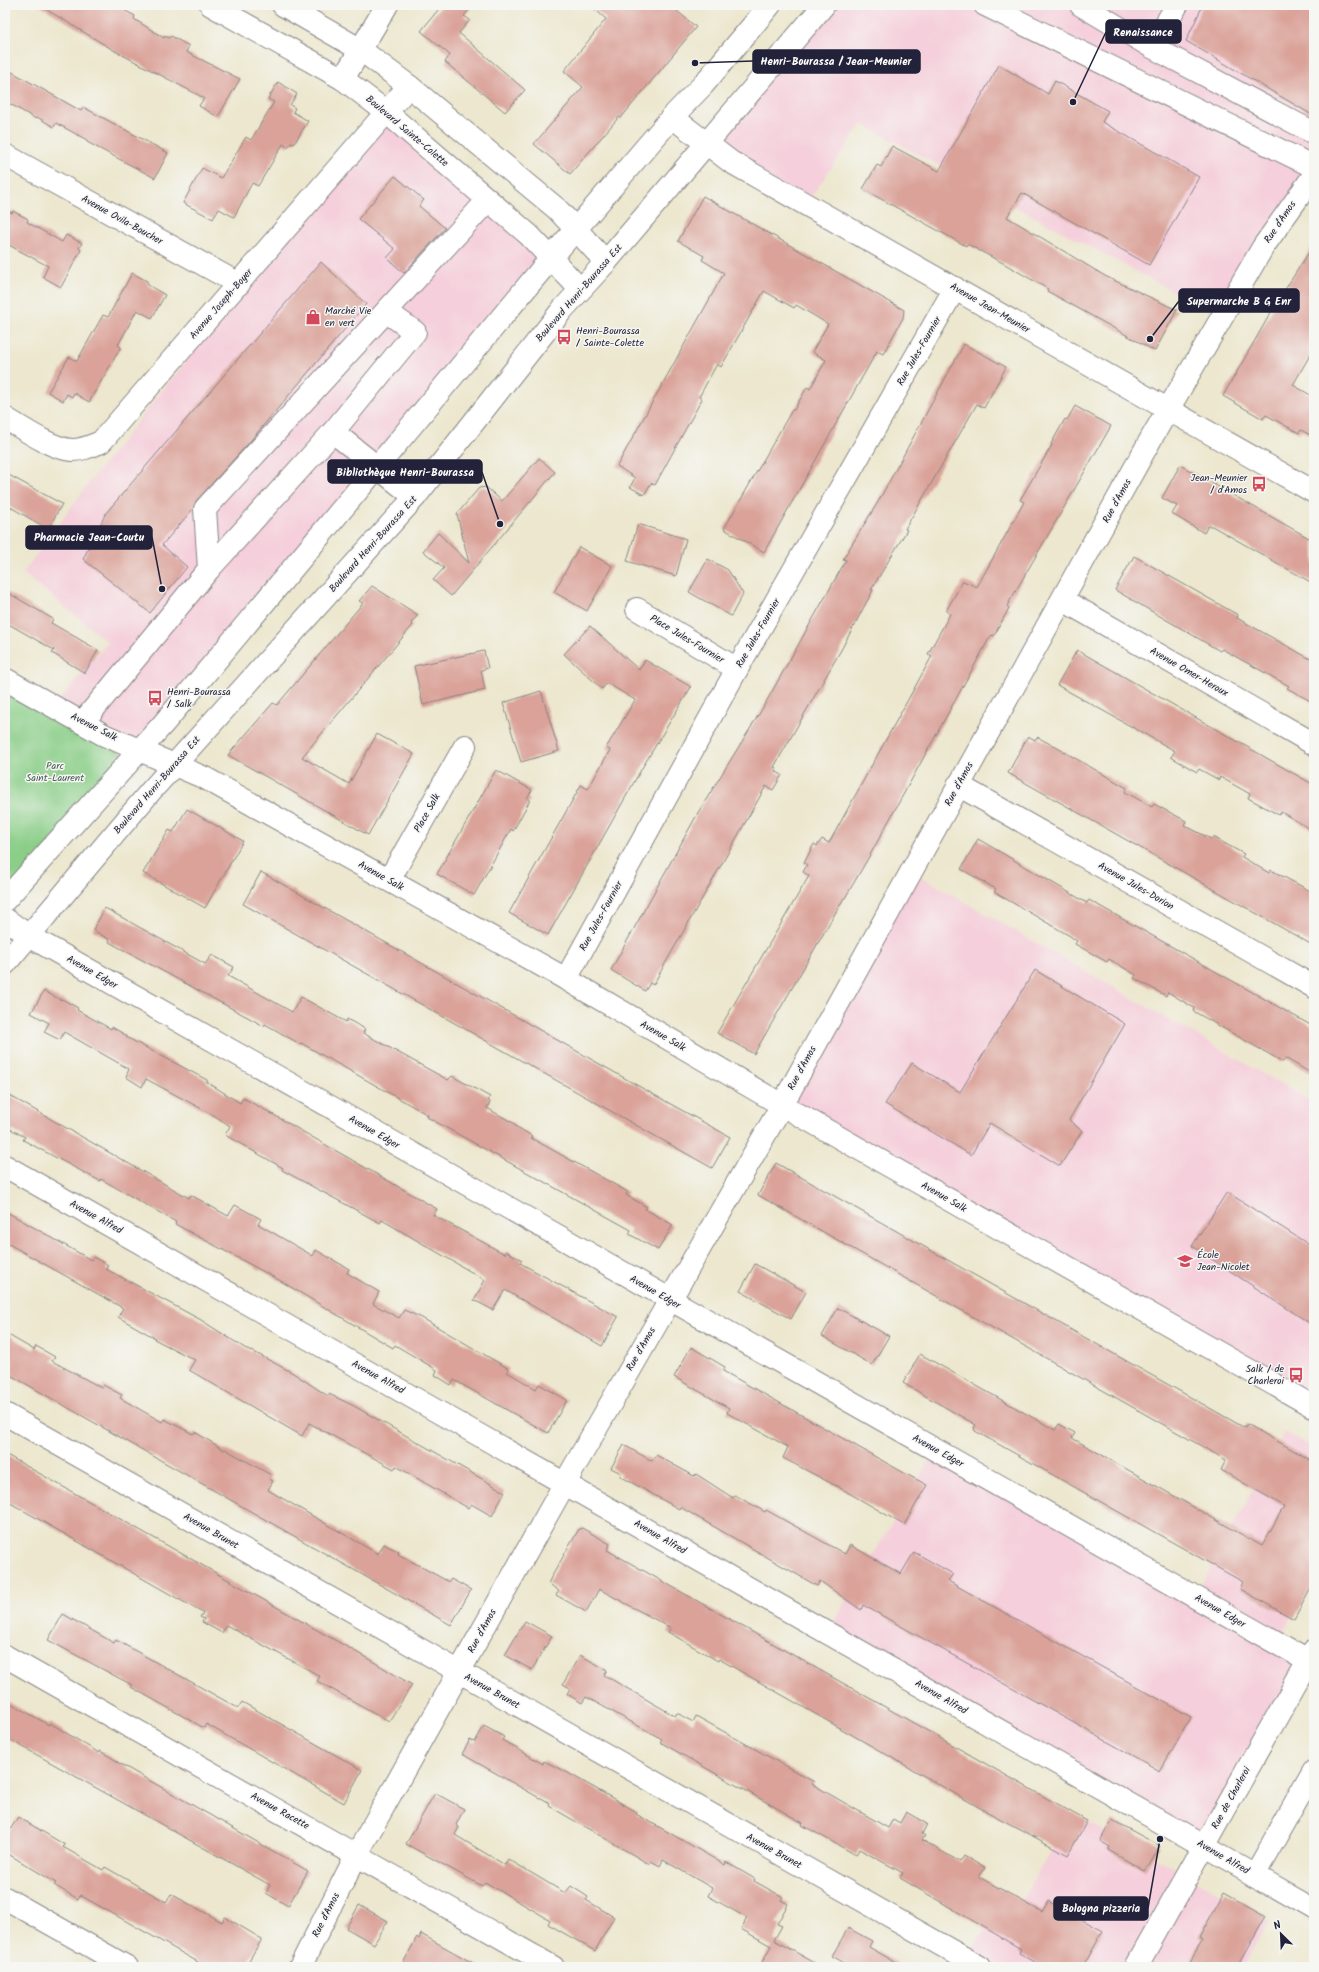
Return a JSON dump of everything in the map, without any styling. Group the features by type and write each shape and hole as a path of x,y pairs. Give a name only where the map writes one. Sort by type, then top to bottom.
{"street":[{"name":"Boulevard Sainte-Colette","path":"210,5 343,79 385,111 529,235 580,289"},
{"path":"283,5 361,50 409,86 557,209 606,262"},
{"path":"343,79 387,5"},
{"path":"5,900 164,723 551,258 672,117 704,85 770,5"},
{"name":"Boulevard Henri-Bourassa Est","path":"5,964 174,766 415,497 580,289 606,262 824,5"},
{"path":"985,5 1314,167"},
{"path":"1081,5 1152,47 1314,133"},
{"path":"1152,47 1177,5"},
{"name":"Avenue Joseph-Boyer","path":"5,418 53,445 70,450 88,448 101,442 239,284 385,111 409,86"},
{"name":"Avenue Jean-Meunier","path":"672,117 731,162 1314,492"},
{"name":"Avenue Ovila-Boucher","path":"5,155 239,284"},
{"name":"Rue d'Amos","path":"300,1967 357,1854 458,1672 669,1300 782,1105 958,785 1063,600 1168,410 1263,247 1314,174"},
{"path":"209,569 205,509 488,200"},
{"name":"Rue Jules-Fournier","path":"566,980 738,669 955,288"},
{"path":"82,722 209,569 333,432 415,332 387,312"},
{"path":"333,432 415,497"},
{"name":"Avenue Omer-Heroux","path":"1063,600 1314,744"},
{"name":"Place Jules-Fournier","path":"637,609 738,669"},
{"name":"Avenue Salk","path":"5,679 104,734 140,749 174,766 205,778 389,880 1314,1407"},
{"name":"Place Salk","path":"389,880 464,746"},
{"name":"Avenue Jules-Dorion","path":"958,785 1314,987"},
{"name":"Avenue Edger","path":"5,919 29,936 1309,1666"},
{"name":"Avenue Alfred","path":"5,1166 1314,1909"},
{"name":"Avenue Brunet","path":"5,1414 980,1967"},
{"name":"Avenue Racette","path":"5,1656 357,1854 553,1967"},
{"name":"Rue de Charleroi","path":"1136,1967 1309,1666"},
{"path":"1254,1875 1314,1770"},
{"path":"5,1898 127,1967"}],"shaded area":[{"path":"825,5 1314,5 1314,175 1221,317 862,124 806,204 707,145"},
{"path":"385,111 551,258 140,749 47,715 108,642 23,573 92,479"},
{"name":"École Jean-Nicolet","path":"911,871 1314,1103 1314,1407 782,1105"},
{"path":"1284,1432 1314,1448 1314,1574 1278,1641 1308,1661 1204,1847 828,1632 935,1450 1195,1597"},
{"path":"1073,1814 1270,1921 1243,1967 962,1967 1007,1893 1022,1900"}],"green space":[{"name":"Parc Saint-Laurent","path":"5,686 131,759 5,906"}],"building":[{"path":"39,5 115,5 135,16 134,19 164,38 165,36 169,38 171,36 189,46 186,52 240,79 218,117 199,106 204,98 115,51"},
{"path":"442,5 473,5 464,16 470,20 459,33 525,90 505,112 445,62 450,55 421,31"},
{"path":"590,5 670,5 696,27 621,118 619,117 570,174 534,144 583,87 564,71 606,19"},
{"path":"1203,5 1314,5 1314,116 1186,41"},
{"path":"999,65 1048,94 1055,81 1108,111 1102,122 1199,177 1149,265 1022,193 1007,217 1105,276 1177,310 1155,351 1047,291 1048,289 1003,263 967,244 966,246 863,189 877,165 881,167 892,146 939,171"},
{"path":"5,68 81,111 83,107 168,153 155,178 87,142 87,140 56,123 54,127 37,117 36,119 5,101"},
{"path":"278,82 297,94 290,105 295,108 293,112 308,121 294,144 291,143 288,147 283,144 258,186 252,183 234,217 219,209 213,219 183,203 202,168 221,178 246,137 251,140 274,102 268,99"},
{"path":"395,176 424,200 419,206 445,228 404,273 387,258 395,249 358,219"},
{"path":"703,196 904,310 903,318 883,354 877,351 764,552 724,529 792,410 794,410 807,387 810,389 826,360 812,352 828,324 796,305 794,308 764,291 721,367 717,364 699,397 702,399 655,485 651,483 644,495 630,487 635,478 617,466 724,273 702,260 704,256 678,241"},
{"path":"5,209 12,213 13,211 28,219 27,222 62,242 66,235 82,243 79,248 81,250 61,287 43,277 48,266 5,243"},
{"path":"1314,244 1314,348 1293,385 1314,397 1314,437 1301,430 1299,433 1266,415 1263,419 1223,396 1274,307"},
{"path":"321,262 366,304 246,446 196,501 193,509 162,545 187,567 150,613 83,559 106,513"},
{"path":"132,273 147,281 148,285 165,295 152,318 137,310 118,345 121,347 89,402 74,393 72,397 67,394 63,401 48,392 69,357 77,361 103,315 108,317"},
{"path":"964,344 1006,367 984,408 977,404 905,529 907,530 871,590 873,590 841,650 774,767 777,768 775,771 782,775 773,790 766,786 653,985 650,983 645,991 611,970 699,811 761,711 846,560 843,559 878,502"},
{"path":"1075,406 1111,426 1007,606 1009,608 994,636 992,635 990,637 870,855 754,1054 717,1033 809,876 803,872 807,865 804,863 814,844 817,846 822,839 829,843 932,656 928,654 950,614 946,611 963,581 977,587 1024,502 1020,500 1052,445 1051,444 1065,419 1067,420"},
{"path":"539,458 555,472 451,596 433,580 444,568 423,551 438,533 469,563 457,514 479,488 486,487 502,501"},
{"path":"1180,465 1314,541 1314,584 1212,526 1208,526 1204,533 1172,514 1177,506 1162,498"},
{"path":"5,473 62,504 48,529 5,504"},
{"path":"638,524 686,539 676,576 627,561"},
{"path":"579,547 612,566 587,611 554,592"},
{"path":"1134,556 1238,615 1237,618 1314,661 1314,703 1287,688 1289,686 1222,649 1220,651 1115,590"},
{"path":"708,559 728,570 743,594 731,616 689,592"},
{"path":"372,586 418,615 411,623 413,625 302,757 349,784 377,734 414,754 368,835 228,755 273,703 277,705 363,603 359,601"},
{"path":"5,591 53,619 51,623 98,650 85,673 52,653 54,650 5,622"},
{"path":"590,626 639,670 645,660 691,687 642,768 548,935 509,913 581,785 588,789 610,750 606,748 635,700 607,683 602,689 564,654"},
{"path":"1077,650 1314,785 1314,831 1281,812 1279,815 1248,798 1250,794 1220,777 1219,780 1199,769 1197,772 1171,757 1175,751 1057,685"},
{"path":"484,651 488,668 481,670 485,690 423,705 414,666"},
{"path":"541,691 559,751 521,762 503,703"},
{"path":"1028,736 1035,740 1037,737 1054,746 1127,788 1125,792 1152,807 1154,804 1186,821 1184,825 1211,839 1213,837 1244,854 1242,857 1269,873 1271,870 1314,893 1314,946 1008,773"},
{"path":"496,770 532,790 527,798 530,800 513,831 511,829 474,895 437,874"},
{"path":"187,809 243,841 205,908 143,873 169,830 173,832"},
{"path":"978,839 1087,903 1089,900 1314,1027 1314,1075 1285,1058 1283,1062 1193,1011 1194,1008 1168,992 1166,996 1134,978 1136,975 1109,959 1107,962 1075,944 1077,941 1070,936 994,892 996,889 961,869"},
{"path":"261,872 730,1137 712,1168 243,904"},
{"path":"105,908 205,964 212,955 234,967 228,976 292,1012 301,997 346,1022 347,1019 365,1029 363,1033 448,1080 452,1076 490,1097 488,1100 490,1102 487,1108 515,1124 515,1126 532,1136 531,1138 628,1192 626,1195 647,1207 645,1209 673,1225 658,1250 629,1234 631,1230 427,1117 428,1115 301,1043 300,1044 265,1024 264,1026 109,942 110,940 93,930"},
{"path":"1035,970 1125,1024 1069,1120 1082,1131 1060,1166 990,1123 971,1155 885,1104 912,1063 960,1092"},
{"path":"44,991 61,1000 62,999 78,1008 77,1010 111,1029 112,1027 127,1036 126,1037 207,1080 207,1082 240,1103 243,1098 267,1111 437,1209 433,1215 505,1254 506,1251 522,1260 520,1263 618,1317 602,1346 505,1290 493,1310 474,1300 485,1280 382,1220 380,1223 282,1170 283,1168 225,1135 230,1126 215,1116 146,1079 142,1087 126,1077 129,1069 64,1032 60,1040 44,1032 49,1023 31,1013"},
{"path":"5,1093 189,1198 191,1195 228,1216 235,1205 261,1219 258,1224 313,1256 316,1250 349,1269 347,1273 379,1292 373,1304 399,1318 404,1310 422,1318 509,1369 507,1372 536,1389 539,1384 567,1400 548,1433 454,1380 451,1385 435,1375 437,1370 395,1345 393,1348 279,1280 175,1224 176,1222 101,1179 100,1181 23,1140 25,1137 5,1126"},
{"path":"776,1163 1245,1428 1247,1424 1314,1462 1314,1583 1294,1619 1240,1589 1243,1582 975,1431 974,1428 976,1425 903,1383 920,1354 1055,1430 1059,1424 1075,1433 1072,1438 1262,1546 1284,1506 1221,1470 1226,1460 758,1195"},
{"path":"1227,1192 1314,1248 1314,1326 1192,1246"},
{"path":"5,1211 91,1260 93,1257 108,1265 106,1269 201,1320 251,1352 252,1351 293,1373 328,1396 329,1394 354,1406 505,1492 492,1516 471,1504 468,1508 396,1466 394,1469 309,1423 302,1436 189,1370 195,1360 154,1339 155,1338 118,1317 123,1308 5,1242"},
{"path":"755,1264 806,1292 791,1319 740,1291"},
{"path":"838,1308 889,1336 872,1365 822,1336"},
{"path":"5,1333 34,1350 36,1346 55,1357 52,1361 102,1388 103,1385 122,1395 120,1398 162,1422 164,1419 193,1434 195,1432 224,1450 225,1449 271,1475 269,1479 273,1481 268,1490 378,1554 384,1544 399,1552 398,1554 449,1582 451,1579 471,1590 451,1625 5,1372"},
{"path":"691,1347 725,1367 723,1371 927,1485 904,1525 842,1489 783,1458 788,1447 727,1413 729,1408 674,1377"},
{"path":"624,1445 652,1461 656,1455 694,1476 696,1474 733,1498 735,1495 765,1512 766,1510 845,1554 850,1545 901,1574 914,1552 953,1574 948,1581 1191,1717 1160,1771 863,1605 861,1610 820,1581 817,1586 680,1507 679,1509 620,1476 621,1473 611,1468"},
{"path":"5,1454 412,1685 389,1721 317,1681 320,1676 226,1625 222,1633 202,1622 204,1619 200,1617 203,1613 5,1500"},
{"path":"582,1528 610,1544 607,1550 1087,1821 1068,1855 982,1809 719,1659 718,1661 668,1632 671,1628 599,1589 586,1612 556,1595 559,1591 548,1583 579,1529"},
{"path":"63,1614 114,1643 116,1640 238,1708 242,1702 362,1770 344,1803 206,1724 204,1728 131,1687 132,1685 48,1640"},
{"path":"525,1621 552,1636 532,1670 505,1655"},
{"path":"580,1655 607,1670 604,1675 675,1716 677,1713 693,1722 696,1716 814,1782 812,1784 888,1828 893,1819 900,1823 906,1812 927,1824 922,1834 925,1836 922,1840 960,1862 964,1856 985,1868 979,1877 1042,1912 1048,1901 1103,1931 1083,1967 1044,1967 1019,1953 1021,1949 900,1878 903,1873 859,1849 856,1855 802,1825 803,1823 660,1742 662,1739 586,1697 582,1703 567,1694 570,1688 563,1684"},
{"path":"5,1700 49,1725 50,1723 99,1753 100,1751 308,1871 288,1906 266,1893 270,1885 5,1737"},
{"path":"484,1726 504,1737 502,1740 543,1764 544,1761 568,1773 637,1812 636,1814 725,1865 726,1862 755,1879 754,1881 783,1897 781,1900 788,1904 777,1924 782,1926 774,1940 822,1967 771,1967 762,1962 771,1946 741,1929 747,1918 708,1896 712,1888 663,1860 660,1866 651,1861 649,1864 549,1806 550,1804 462,1754 470,1740 475,1742"},
{"path":"435,1793 464,1809 456,1825 459,1827 455,1835 505,1865 508,1859 565,1893 571,1886 588,1897 586,1900 614,1917 595,1951 548,1924 550,1920 485,1882 482,1886 406,1844"},
{"path":"18,1817 65,1845 63,1847 103,1870 105,1867 166,1902 171,1894 222,1922 225,1917 262,1939 245,1967 195,1967 198,1962 80,1895 78,1899 54,1885 56,1883 5,1852 5,1838"},
{"path":"1112,1820 1160,1846 1145,1871 1108,1850 1110,1847 1100,1841"},
{"path":"1224,1892 1266,1915 1237,1967 1187,1967 1203,1940 1199,1938"},
{"path":"359,1905 388,1921 374,1944 346,1928"},
{"path":"848,1928 872,1941 869,1947 904,1967 852,1967 832,1956"},
{"path":"421,1934 480,1967 401,1967 417,1937 419,1939"}],"place":[{"name":"Henri-Bourassa / Jean-Meunier","path":"695,63"},
{"name":"Renaissance","path":"1073,102"},
{"name":"Marché Vie en vert","path":"313,317"},
{"name":"Henri-Bourassa / Sainte-Colette","path":"564,337"},
{"name":"Supermarche B G Enr","path":"1150,339"},
{"name":"Jean-Meunier / d'Amos","path":"1259,484"},
{"name":"Bibliothèque Henri-Bourassa","path":"500,524"},
{"name":"Pharmacie Jean-Coutu","path":"162,589"},
{"name":"Henri-Bourassa / Salk","path":"155,698"},
{"name":"École Jean-Nicolet","path":"1185,1261"},
{"name":"Salk / de Charleroi","path":"1296,1375"},
{"name":"Bologna pizzeria","path":"1160,1839"}]}
